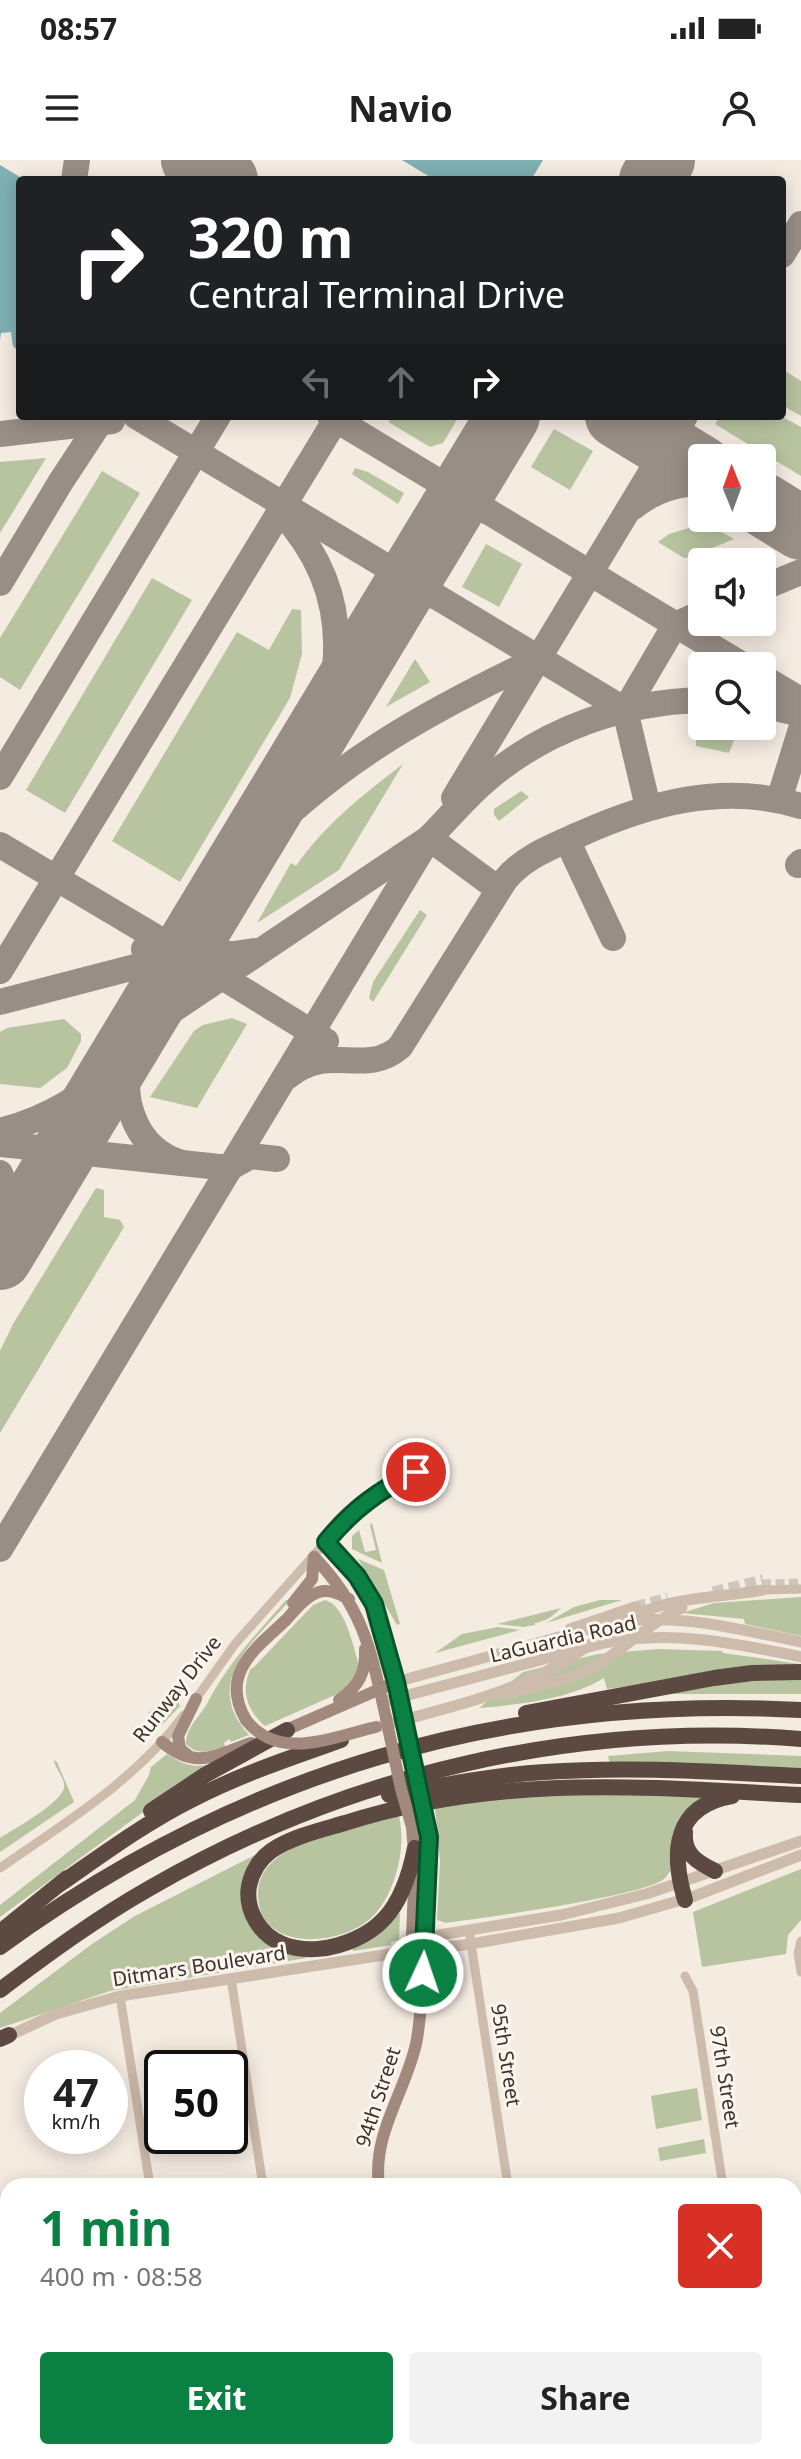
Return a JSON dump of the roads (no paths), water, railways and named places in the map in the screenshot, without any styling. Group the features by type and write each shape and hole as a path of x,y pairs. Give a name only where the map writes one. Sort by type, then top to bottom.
{"highway":[{"path":"0,1947 84,1889 160,1845 270,1795 366,1760 436,1737 552,1707 714,1678 761,1672 801,1672"},
{"path":"366,1760 470,1733 589,1713 700,1707 801,1710"},
{"path":"60,1884 134,1833 188,1801 228,1781 381,1723"},
{"path":"0,1932 188,1786 287,1730"},
{"path":"0,1990 76,1935 148,1889 238,1842 313,1811 444,1768 569,1744 669,1736 801,1739"},
{"path":"313,1811 447,1785 543,1772 661,1770 801,1776"},
{"path":"415,1848 407,1879 390,1912 371,1931 350,1942 323,1948 290,1946 271,1937 253,1915 249,1897 251,1878 261,1861 271,1852 330,1827 405,1806 486,1791 572,1786 801,1796"},
{"path":"682,1892 676,1858 677,1840 690,1819 706,1805 724,1797 801,1796"},
{"path":"690,1819 685,1835 688,1852 693,1859 715,1871"}],"main road":[{"name":"94th Street","path":"326,1542 351,1569 374,1604 396,1682 427,1823 430,1854 420,1948"},
{"name":"94th Street","path":"314,1557 349,1599 360,1622 381,1695 381,1723 412,1827 415,1848 420,1948 419,2020 413,2055 380,2145 378,2178"},
{"path":"267,1638 312,1579 314,1557"},
{"path":"349,1599 328,1591 314,1594 245,1661 238,1676 237,1700 246,1720 263,1737 277,1743 292,1745 381,1723"},
{"path":"162,1742 178,1755 200,1759 287,1730 321,1713 353,1690 362,1677 365,1654 360,1622"},
{"path":"321,1713 381,1695 396,1682"},
{"path":"196,1699 178,1741 183,1752 200,1759"}],"street":[{"name":"Runway Drive","path":"0,1868 125,1778 162,1742 196,1699 224,1656 346,1519 372,1496 437,1463"},
{"path":"476,1700 534,1678 565,1662 633,1617 651,1609 680,1601 763,1590 801,1589"},
{"path":"549,1641 576,1625 635,1607"},
{"path":"381,1723 579,1674 599,1664 658,1620 682,1608"},
{"name":"LaGuardia Road","path":"396,1682 616,1622 650,1619 710,1624 801,1642"},
{"name":"LaGuardia Road","path":"381,1695 399,1697 636,1638 712,1640 801,1657"},
{"name":"Ditmars Boulevard","path":"420,1948 439,1935 682,1892 715,1871 801,1841"},
{"name":"Ditmars Boulevard","path":"3,2038 56,2014 120,1996 420,1948 471,1944 582,1926 801,1855"},
{"name":"95th Street","path":"469,1930 507,2178"},
{"path":"801,1941 801,1972"},
{"name":"97th Street","path":"685,1976 693,1991 722,2178"},
{"path":"231,1978 262,2178"},
{"path":"120,1996 149,2178"}],"water":[{"path":"402,160 543,160 533,176 428,176"},
{"path":"0,165 18,176 16,349 11,332 1,333 0,340"}],"tunnel":[{"path":"713,1592 763,1580"},
{"path":"762,1584 801,1583"},
{"path":"635,1607 668,1598"}]}
